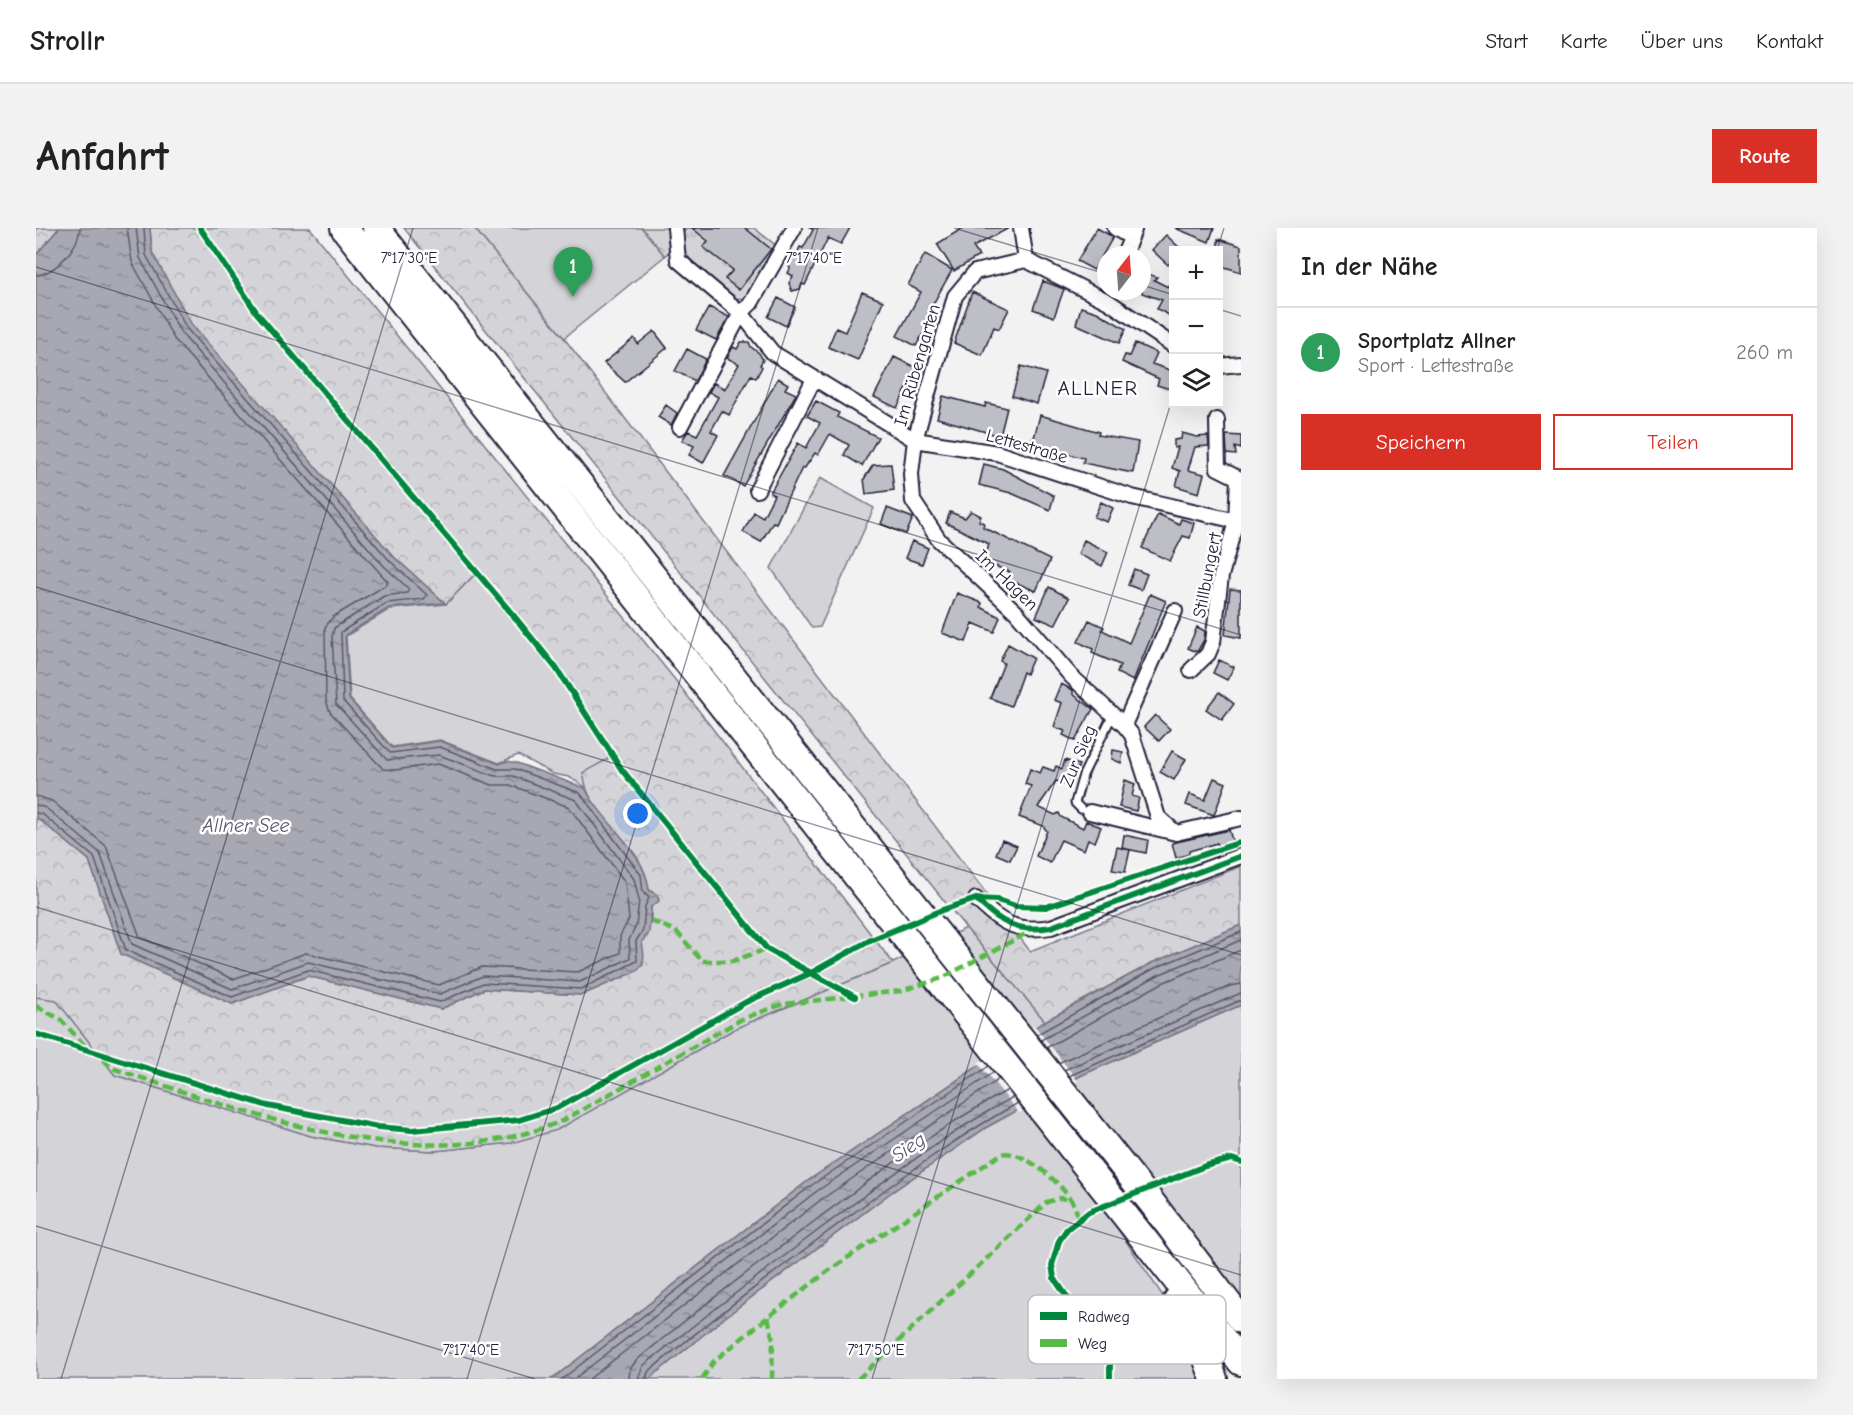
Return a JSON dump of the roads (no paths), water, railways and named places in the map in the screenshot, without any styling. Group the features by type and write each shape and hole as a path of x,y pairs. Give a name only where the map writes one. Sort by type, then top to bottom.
{"highway":[{"path":"344,228 1188,1295"},
{"path":"376,228 1152,1203 1222,1295"},
{"path":"1150,1246 1176,1295"},
{"path":"1226,1300 1241,1320"},
{"path":"1226,1343 1241,1362"},
{"path":"1209,1364 1214,1379"}],"street":[{"name":"Lettestraße","path":"675,228 678,260 741,313 773,353 915,440 997,453 1132,497 1239,521"},
{"path":"680,427 741,313 751,303 794,228"},
{"path":"1021,228 1026,260 1097,290"},
{"path":"1115,228 1132,234 1127,246"},
{"name":"Im Rübengarten","path":"915,440 955,296 975,272 1026,260"},
{"path":"1115,300 1169,343"},
{"path":"1223,366 1241,364"},
{"path":"757,490 814,379"},
{"name":"Stillbungert","path":"1191,670 1208,654 1213,642 1221,576 1239,521 1238,478 1218,468 1217,420"},
{"name":"Im Hagen","path":"915,440 911,474 913,501 939,540 1016,612 1071,676 1113,714 1132,735 1158,817 1176,833"},
{"path":"1124,725 1175,611"},
{"path":"1085,810 1176,833 1241,818"},
{"path":"976,899 993,916 1010,925 1031,931 1051,927 1241,856"}],"lane":[{"name":"Zur Sieg","path":"1085,810 1075,803 1083,775 1113,714"}],"water":[{"name":"Allner See","path":"59,228 150,228 152,252 192,325 394,557 445,603 389,608 345,635 349,699 392,748 440,741 499,764 507,761 517,763 585,788 631,849 646,875 649,890 657,895 659,901 651,907 649,933 642,942 643,961 637,971 582,995 484,989 441,1009 308,976 232,1004 121,954 89,860 36,817 36,255"},
{"name":"Sieg","path":"1241,925 1241,1005 1082,1075 987,1127 889,1194 724,1318 649,1379 552,1379 809,1180 1045,1021 1152,963"}],"place":[{"name":"Sportplatz Allner","path":"573,297"}],"district":[{"name":"ALLNER","path":"1098,388"}]}
